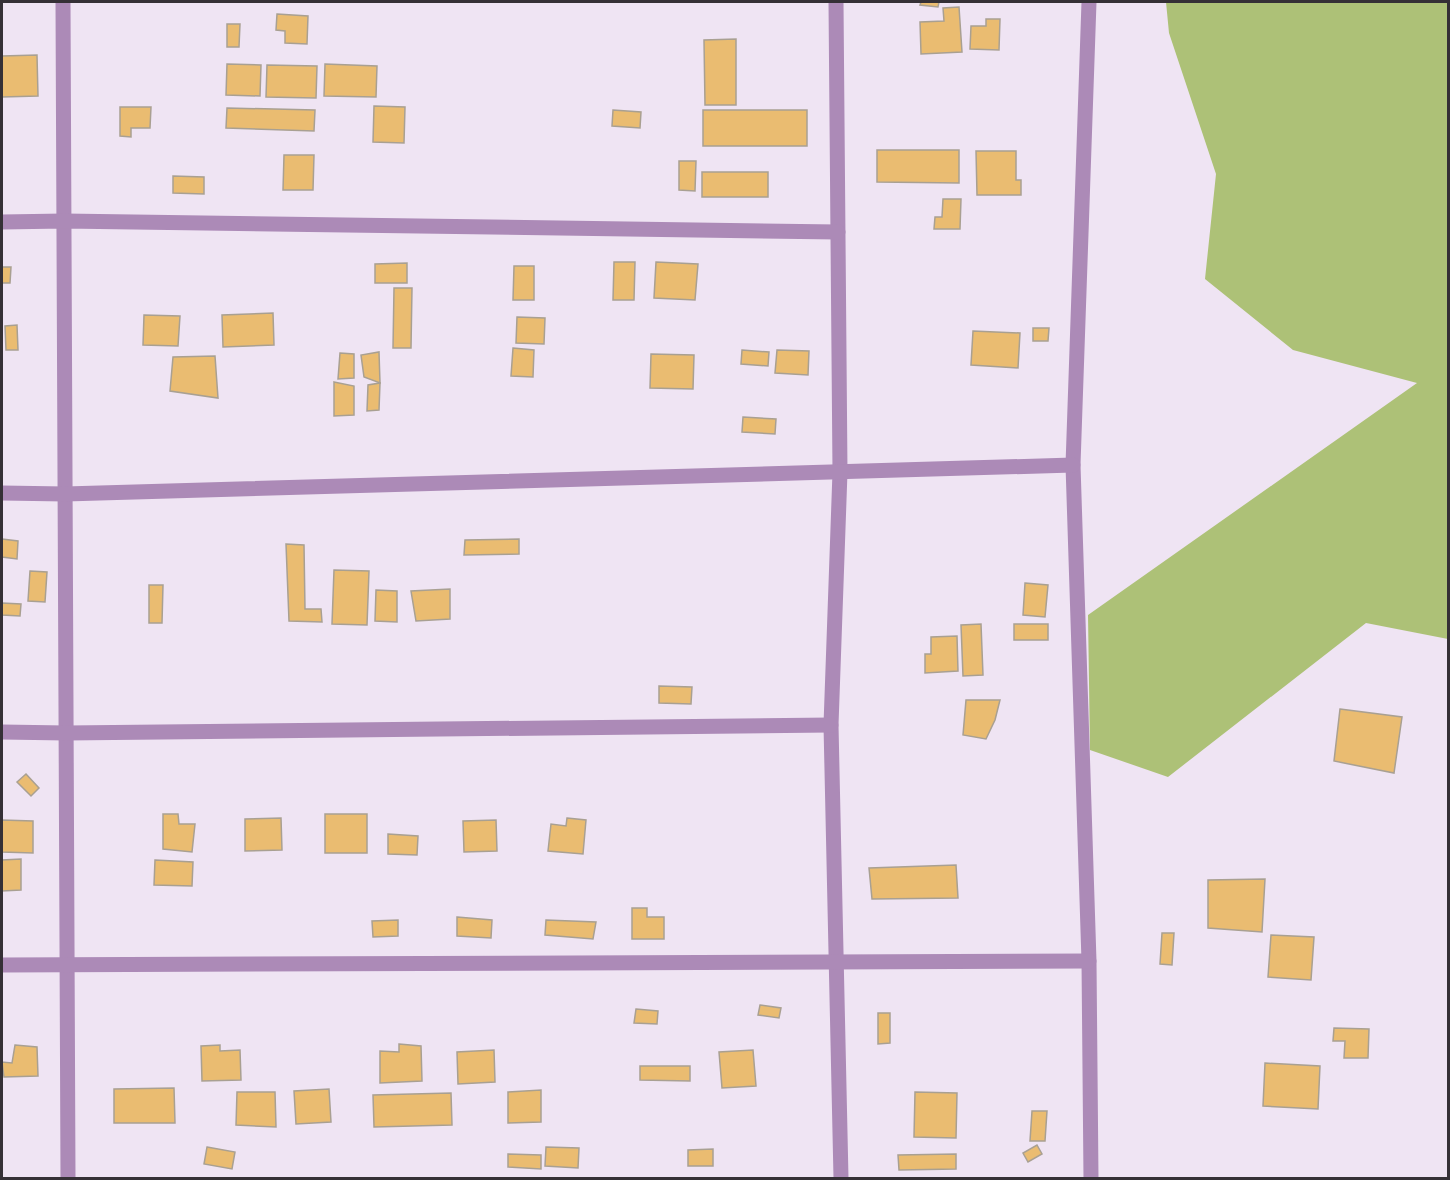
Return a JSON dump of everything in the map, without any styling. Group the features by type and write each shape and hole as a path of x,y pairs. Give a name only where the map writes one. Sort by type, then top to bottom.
{"street":[{"path":"63,2 68,1179"},
{"path":"836,2 840,472 831,725 841,1179"},
{"path":"1089,2 1073,465 1089,961 1091,1179"},
{"path":"2,222 838,232"},
{"path":"2,493 65,494 1073,465"},
{"path":"2,732 831,725"},
{"path":"2,965 1089,961"}],"green space":[{"path":"1166,2 1448,2 1448,639 1366,623 1168,777 1090,750 1088,615 1417,383 1293,350 1205,279 1216,174 1169,33"}],"building":[{"path":"921,2 939,2 938,7 920,5"},
{"path":"959,7 962,52 921,54 920,22 944,21 943,8"},
{"path":"277,14 308,16 307,44 285,43 285,31 276,30"},
{"path":"986,19 1000,19 999,50 970,49 971,26 986,26"},
{"path":"227,24 240,24 239,47 227,47"},
{"path":"736,39 736,105 705,105 704,40"},
{"path":"37,55 38,96 2,97 2,56"},
{"path":"227,64 261,65 260,96 226,95"},
{"path":"325,64 377,66 376,97 324,96"},
{"path":"267,65 317,66 316,98 266,97"},
{"path":"374,106 405,107 404,143 373,142"},
{"path":"120,107 151,107 150,128 131,128 131,137 120,136"},
{"path":"227,108 315,110 314,131 226,128"},
{"path":"613,110 641,112 640,128 612,126"},
{"path":"703,110 807,110 807,146 703,146"},
{"path":"877,150 959,150 959,183 877,182"},
{"path":"976,151 1016,151 1016,180 1021,180 1021,195 977,195"},
{"path":"284,155 314,155 313,190 283,190"},
{"path":"679,161 696,161 695,191 679,190"},
{"path":"702,172 768,172 768,197 702,197"},
{"path":"173,176 204,177 204,194 173,193"},
{"path":"943,199 961,199 960,229 934,229 935,217 942,217"},
{"path":"614,262 635,262 634,300 613,300"},
{"path":"656,262 698,264 695,300 654,298"},
{"path":"407,263 407,283 375,283 375,264"},
{"path":"514,266 534,266 534,300 513,300"},
{"path":"2,267 11,267 10,283 2,283"},
{"path":"394,288 412,288 411,348 393,348"},
{"path":"273,313 274,345 223,347 222,315"},
{"path":"144,315 180,316 178,346 143,345"},
{"path":"517,317 545,318 544,344 516,343"},
{"path":"17,325 18,350 6,350 5,326"},
{"path":"1033,328 1049,328 1048,341 1033,341"},
{"path":"973,331 1020,333 1018,368 971,365"},
{"path":"513,348 534,350 533,377 511,376"},
{"path":"742,350 769,352 768,366 741,364"},
{"path":"777,350 809,351 808,375 775,373"},
{"path":"379,352 380,383 364,377 361,355"},
{"path":"340,353 354,354 354,378 338,379"},
{"path":"651,354 694,355 693,389 650,388"},
{"path":"215,356 218,398 170,391 173,357"},
{"path":"334,382 354,386 354,415 334,416"},
{"path":"380,383 379,410 367,411 368,385"},
{"path":"743,417 776,419 775,434 742,432"},
{"path":"2,539 18,541 17,559 2,557"},
{"path":"519,539 519,554 464,555 465,540"},
{"path":"286,544 304,545 305,609 321,609 322,622 289,621"},
{"path":"334,570 369,571 367,625 332,624"},
{"path":"30,571 47,572 45,602 28,601"},
{"path":"1025,583 1048,585 1045,617 1023,615"},
{"path":"149,585 163,585 162,623 149,623"},
{"path":"450,589 450,619 416,621 411,591"},
{"path":"376,590 397,591 397,622 375,621"},
{"path":"2,603 21,604 20,616 2,615"},
{"path":"981,624 983,675 963,676 961,625"},
{"path":"1014,624 1048,624 1048,640 1014,640"},
{"path":"957,636 958,671 925,673 925,654 931,654 931,637"},
{"path":"659,686 692,687 691,704 659,703"},
{"path":"966,700 1000,700 995,720 986,739 963,735"},
{"path":"1340,709 1402,717 1394,773 1334,761"},
{"path":"26,774 39,788 31,796 17,782"},
{"path":"163,814 178,814 179,824 195,824 192,852 163,849"},
{"path":"325,814 367,814 367,853 325,853"},
{"path":"281,818 282,850 245,851 245,819"},
{"path":"567,818 586,820 583,854 548,851 551,824 566,826"},
{"path":"2,820 33,821 33,853 2,852"},
{"path":"496,820 497,851 464,852 463,821"},
{"path":"388,834 418,836 417,855 388,854"},
{"path":"21,859 21,890 2,891 2,860"},
{"path":"155,860 193,862 192,886 154,885"},
{"path":"956,865 958,898 872,899 869,868"},
{"path":"1265,879 1262,932 1208,928 1208,880"},
{"path":"632,908 647,908 647,917 664,917 664,939 632,939"},
{"path":"457,917 492,920 491,938 457,936"},
{"path":"398,920 398,936 373,937 372,921"},
{"path":"546,920 596,922 593,939 545,935"},
{"path":"1162,933 1174,933 1172,965 1160,964"},
{"path":"1271,935 1314,937 1311,980 1268,977"},
{"path":"760,1005 781,1008 779,1018 758,1015"},
{"path":"636,1009 658,1011 657,1024 634,1023"},
{"path":"878,1013 890,1013 890,1043 878,1044"},
{"path":"1334,1028 1369,1029 1368,1058 1344,1058 1345,1041 1333,1041"},
{"path":"399,1044 421,1046 422,1081 380,1083 380,1051 399,1052"},
{"path":"15,1045 37,1047 38,1076 4,1077 2,1062 12,1063"},
{"path":"220,1045 220,1051 240,1050 241,1080 202,1081 201,1046"},
{"path":"494,1050 495,1082 458,1084 457,1052"},
{"path":"753,1050 756,1086 722,1088 719,1052"},
{"path":"1265,1063 1320,1066 1318,1109 1263,1106"},
{"path":"640,1066 690,1066 690,1081 640,1080"},
{"path":"174,1088 175,1123 114,1123 114,1089"},
{"path":"329,1089 331,1122 296,1124 294,1091"},
{"path":"541,1090 541,1122 508,1123 508,1092"},
{"path":"237,1092 275,1092 276,1127 236,1125"},
{"path":"915,1092 957,1093 956,1138 914,1137"},
{"path":"451,1093 452,1125 374,1127 373,1095"},
{"path":"1032,1111 1047,1111 1045,1141 1030,1141"},
{"path":"1037,1145 1042,1154 1028,1162 1023,1153"},
{"path":"207,1147 235,1152 232,1169 204,1164"},
{"path":"546,1147 579,1148 578,1168 545,1166"},
{"path":"713,1149 713,1166 688,1166 688,1150"},
{"path":"508,1154 541,1155 541,1169 508,1167"},
{"path":"956,1154 956,1169 899,1170 898,1155"}]}
